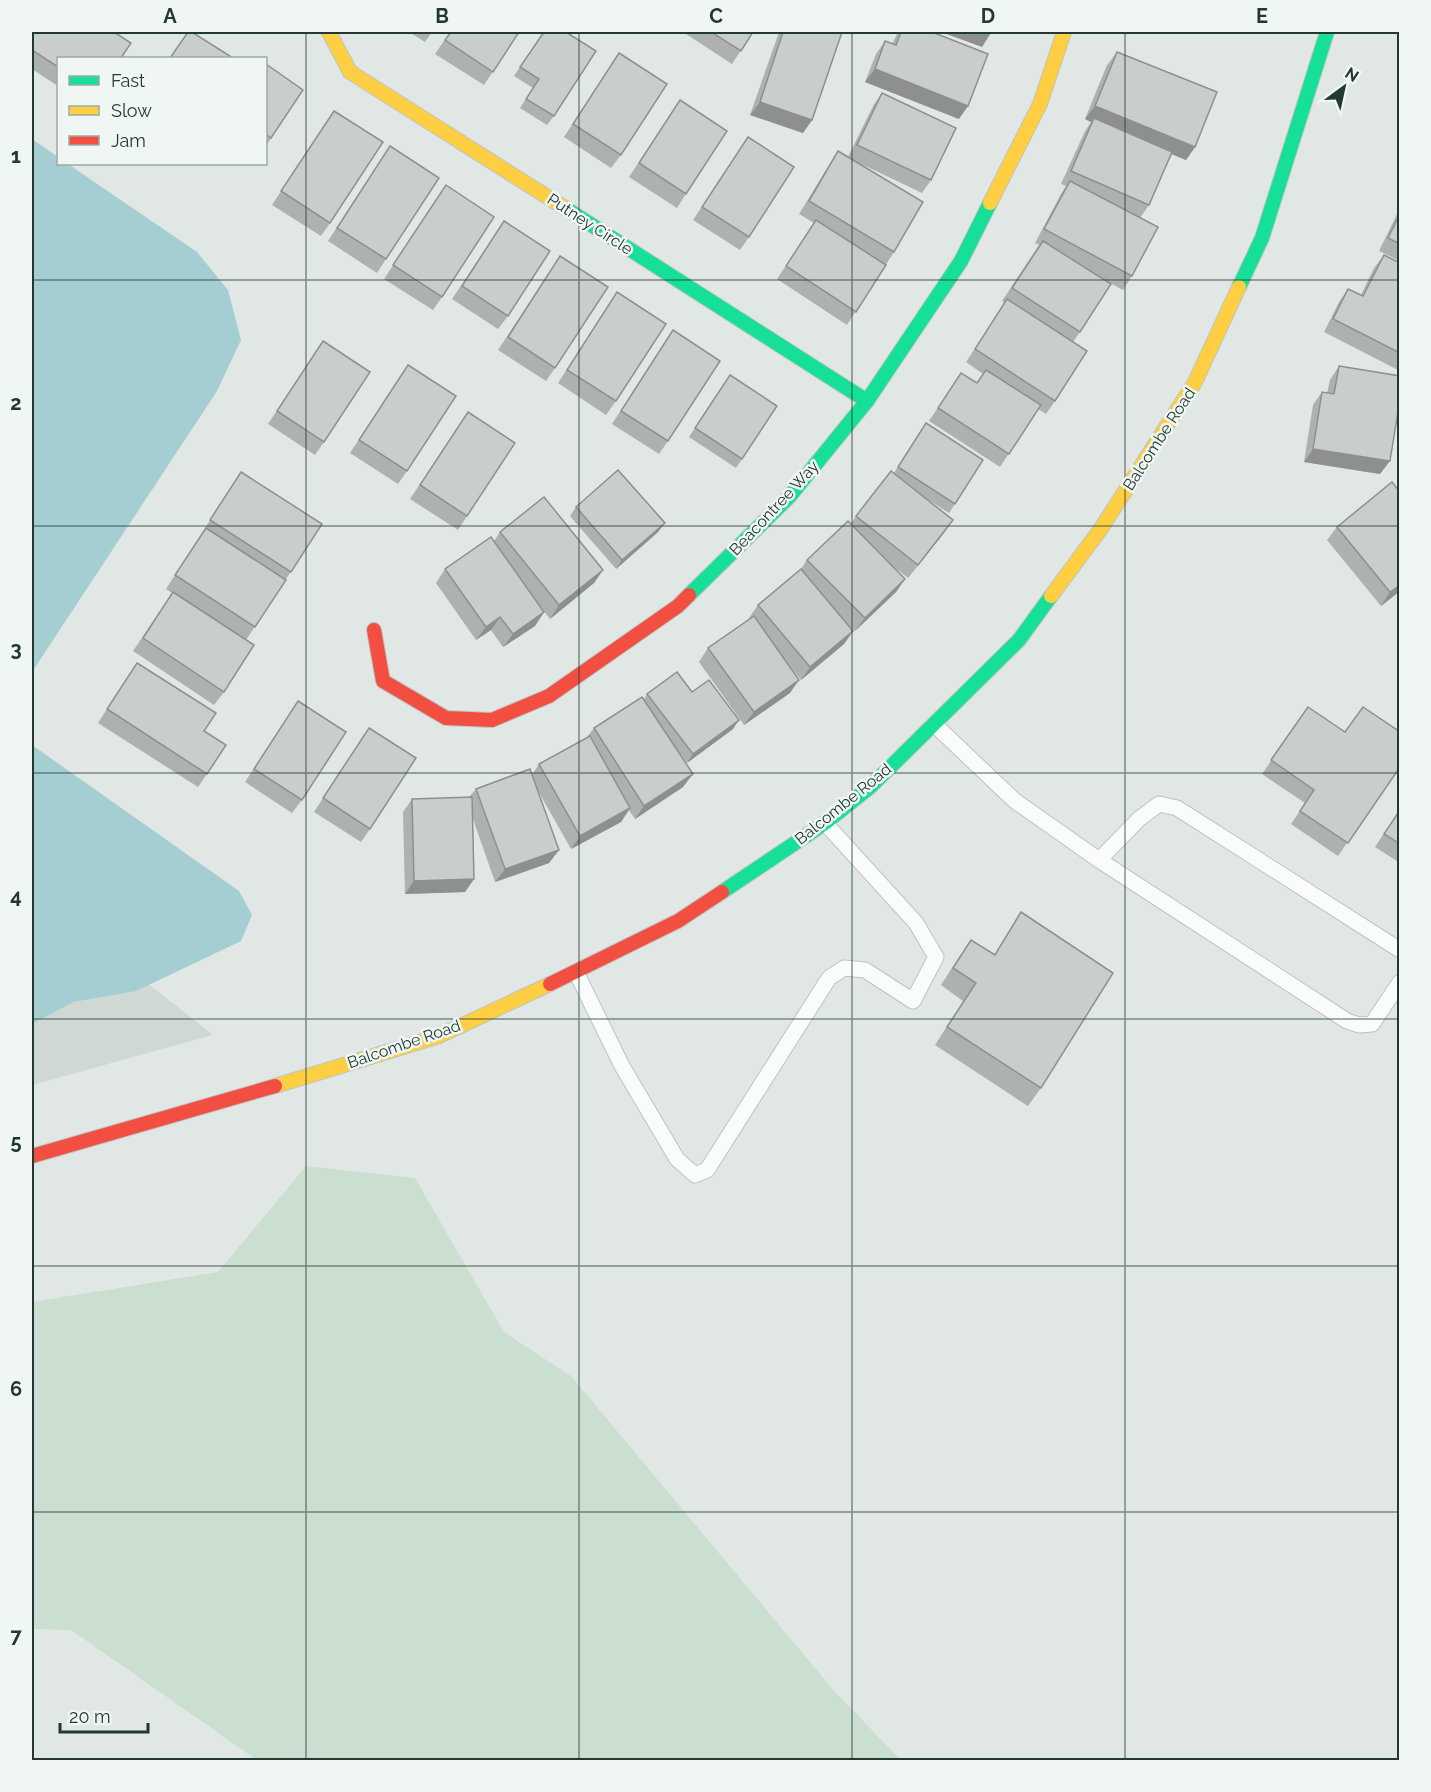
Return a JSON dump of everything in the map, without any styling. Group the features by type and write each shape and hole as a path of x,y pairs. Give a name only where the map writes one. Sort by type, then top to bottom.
{"street":[{"name":"Putney Circle","path":"330,32 350,72 867,401"},
{"name":"Beacontree Way","path":"374,630 383,681 446,718 492,720 549,696 678,606 789,496 867,401 961,261 1040,104 1064,32"},
{"name":"Balcombe Road","path":"32,1156 439,1036 678,921 825,823 870,788 1018,640 1100,530 1195,381 1262,238 1327,32"}],"lane":[{"path":"935,724 1015,801 1099,861 1347,1021 1359,1025 1372,1024 1400,982"},
{"path":"1099,861 1148,811 1159,804 1177,808 1400,950"},
{"path":"576,972 622,1066 677,1159 694,1175 707,1170 829,978 844,968 865,970 913,1001 936,957 916,923 825,823"}],"shaded area":[{"path":"32,892 213,1035 32,1085"}],"green space":[{"path":"306,1166 415,1178 504,1332 571,1376 836,1693 901,1760 257,1760 71,1630 32,1629 32,1302 218,1272"}],"water":[{"path":"32,139 57,156 57,165 69,165 197,252 228,290 241,340 217,391 32,672"},
{"path":"32,745 239,891 252,915 241,941 136,991 73,1002 32,1024"}],"building":[{"path":"32,32 114,32 131,43 122,57 57,57 57,66 32,50"},
{"path":"188,32 192,32 231,57 171,57"},
{"path":"451,32 519,32 493,72 445,40"},
{"path":"544,32 566,32 596,51 554,116 526,99 539,79 520,67"},
{"path":"711,32 753,32 741,51"},
{"path":"783,32 842,32 812,120 760,102"},
{"path":"901,32 932,32 988,54 968,106 875,69 885,41 896,45"},
{"path":"1117,52 1217,92 1195,147 1095,106"},
{"path":"619,53 667,84 621,155 573,124"},
{"path":"267,65 303,90 271,138 267,135"},
{"path":"882,93 956,128 931,180 857,145"},
{"path":"680,100 727,131 686,194 639,163"},
{"path":"334,111 383,142 330,223 281,191"},
{"path":"1094,118 1172,152 1149,205 1071,171"},
{"path":"748,137 794,167 749,237 702,207"},
{"path":"390,146 439,178 386,259 337,228"},
{"path":"838,151 923,202 894,252 809,201"},
{"path":"1070,181 1158,227 1132,276 1044,229"},
{"path":"446,185 494,217 442,297 393,265"},
{"path":"1400,214 1400,244 1388,238"},
{"path":"816,220 886,265 856,312 786,266"},
{"path":"504,221 550,251 508,316 462,286"},
{"path":"1043,241 1111,284 1080,332 1012,288"},
{"path":"1384,255 1400,263 1400,353 1333,319 1348,289 1363,296"},
{"path":"560,256 608,287 555,368 508,337"},
{"path":"617,292 666,324 616,401 567,370"},
{"path":"1007,299 1087,351 1055,401 975,349"},
{"path":"673,330 720,361 668,441 621,411"},
{"path":"323,341 370,372 324,442 277,411"},
{"path":"408,365 456,396 407,471 359,440"},
{"path":"1339,366 1400,376 1400,399 1390,461 1313,449 1322,392 1334,394"},
{"path":"986,370 1041,405 1009,454 938,408 961,373 977,383"},
{"path":"730,375 777,406 742,459 695,428"},
{"path":"468,412 515,443 467,516 420,485"},
{"path":"926,423 983,460 955,504 898,467"},
{"path":"618,470 665,523 622,560 576,507"},
{"path":"891,471 953,520 918,565 856,516"},
{"path":"241,472 322,524 291,572 210,520"},
{"path":"1392,482 1400,492 1400,585 1390,592 1337,527"},
{"path":"544,497 603,570 559,605 500,532"},
{"path":"848,521 905,579 865,618 807,560"},
{"path":"206,528 286,580 255,627 175,575"},
{"path":"491,537 544,612 513,634 500,617 486,627 445,569"},
{"path":"801,569 853,631 810,667 758,605"},
{"path":"173,592 254,645 224,692 143,638"},
{"path":"754,616 799,680 754,712 708,648"},
{"path":"137,663 216,713 204,731 226,745 207,774 107,709"},
{"path":"677,672 692,692 709,680 739,720 693,754 647,694"},
{"path":"642,697 693,774 644,806 594,728"},
{"path":"298,701 346,732 302,800 254,769"},
{"path":"1308,707 1345,732 1363,707 1400,732 1400,767 1348,843 1300,811 1314,790 1271,760"},
{"path":"369,728 416,758 370,829 323,798"},
{"path":"590,736 630,808 580,836 539,764"},
{"path":"530,769 559,850 505,869 476,789"},
{"path":"472,797 474,879 414,881 412,799"},
{"path":"1400,810 1400,844 1384,834"},
{"path":"1021,912 1113,973 1041,1088 947,1027 976,983 953,968 971,940 995,955"}],"traffic: fast":[{"path":"1239,287 1262,238 1327,32"},
{"path":"689,595 789,497 867,401 961,261 990,203"},
{"path":"565,208 867,401"},
{"path":"722,892 825,823 870,787 1019,640 1051,596"}],"traffic: slow":[{"path":"329,32 350,72 565,208"},
{"path":"990,203 1040,104 1064,32"},
{"path":"1051,596 1100,530 1195,382 1239,287"},
{"path":"275,1086 439,1036 550,984"}],"traffic: jam":[{"path":"374,630 383,681 446,718 492,720 549,696 678,606 689,595"},
{"path":"550,984 678,921 722,892"},
{"path":"32,1156 275,1086"}]}
